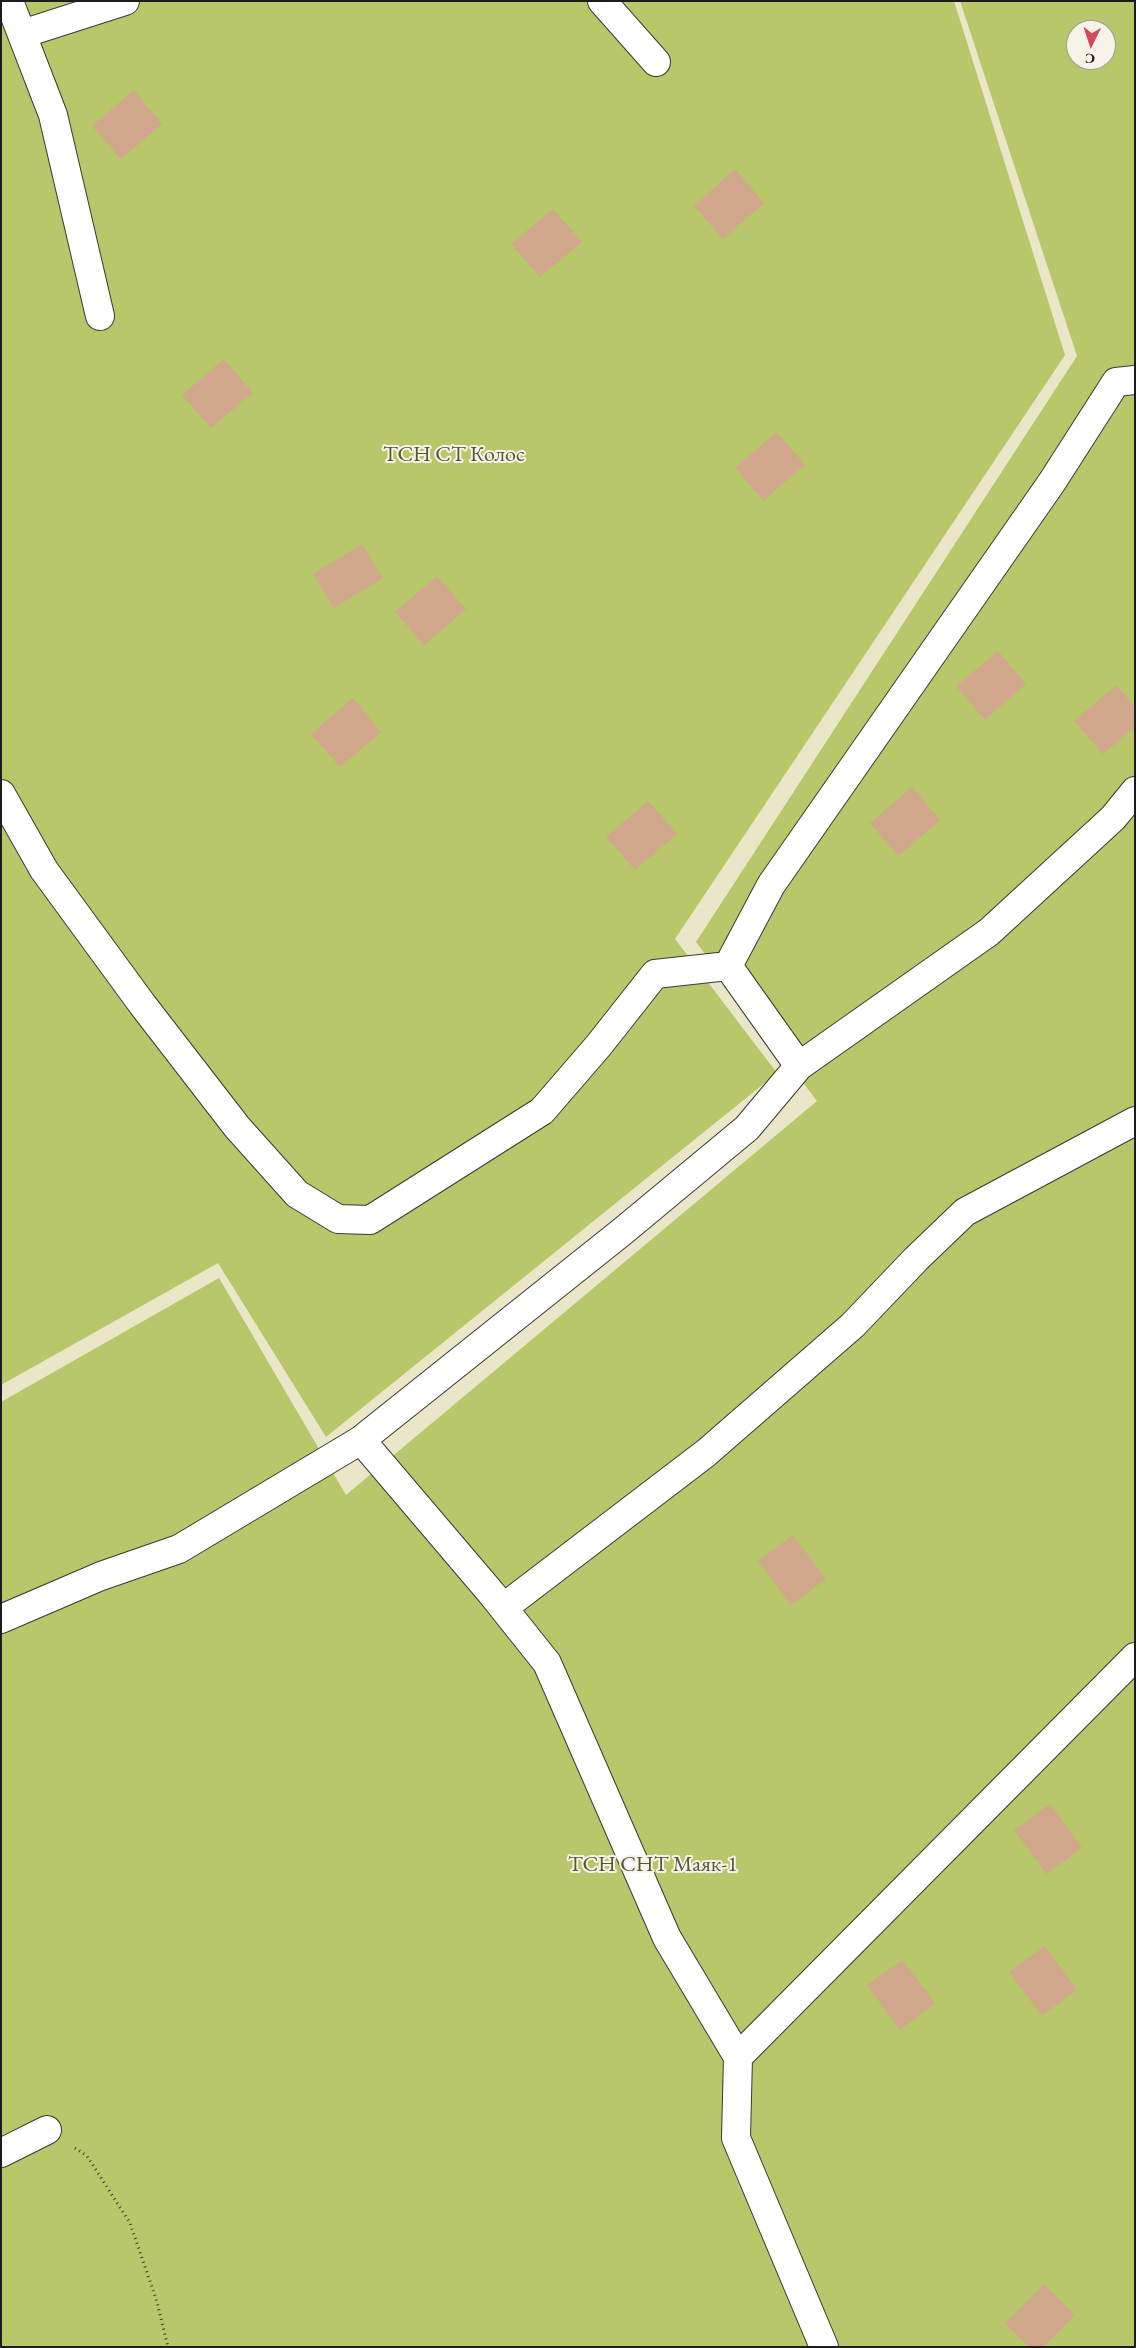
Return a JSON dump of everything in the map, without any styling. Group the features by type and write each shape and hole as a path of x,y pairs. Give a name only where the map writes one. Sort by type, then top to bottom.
{"lane":[{"path":"9,1 53,115 100,316"},
{"path":"22,34 124,1"},
{"path":"602,1 656,62"},
{"path":"728,966 771,885 1052,482 1116,382 1135,380"},
{"path":"1,1619 101,1576 179,1549 361,1440 623,1231 747,1128 799,1066 989,932 1113,818 1135,790"},
{"path":"1,794 44,870 142,1004 237,1127 297,1194 338,1219 370,1220 542,1111 599,1045 655,974 728,966"},
{"path":"728,966 799,1066"},
{"path":"503,1608 706,1453 853,1325 916,1259 966,1212 1135,1120"},
{"path":"361,1440 547,1663 667,1938 738,2057 736,2138 824,2347"},
{"path":"738,2057 1135,1656"},
{"path":"1,2153 47,2130"}],"path":[{"path":"47,2130 87,2156 130,2223 157,2302 168,2347"}],"green space":[{"name":"ТСН СТ Колос","path":"1,1 954,1 1065,355 675,939 777,1073 326,1437 218,1263 1,1385"},
{"name":"ТСН СНТ Маяк-1","path":"960,1 1135,1 1135,2347 1,2347 1,1402 219,1278 346,1495 817,1101 696,942 1077,356"}],"building":[{"path":"134,90 162,124 121,159 92,126"},
{"path":"735,169 764,203 723,239 694,206"},
{"path":"553,209 582,242 540,277 511,244"},
{"path":"224,359 253,393 211,428 182,395"},
{"path":"777,432 805,465 763,501 735,467"},
{"path":"362,544 383,578 334,608 313,574"},
{"path":"437,576 466,609 424,645 395,612"},
{"path":"998,651 1026,684 985,720 956,686"},
{"path":"1116,685 1135,707 1135,727 1103,754 1074,721"},
{"path":"353,698 381,732 340,767 311,734"},
{"path":"912,787 940,820 898,856 870,823"},
{"path":"648,801 677,834 635,870 606,837"},
{"path":"793,1535 826,1579 791,1605 758,1561"},
{"path":"1050,1804 1082,1848 1047,1874 1014,1830"},
{"path":"1045,1946 1077,1990 1042,2016 1009,1972"},
{"path":"902,1960 935,2003 900,2030 867,1985"},
{"path":"1044,2284 1075,2315 1043,2347 1029,2347 1005,2323"}]}
